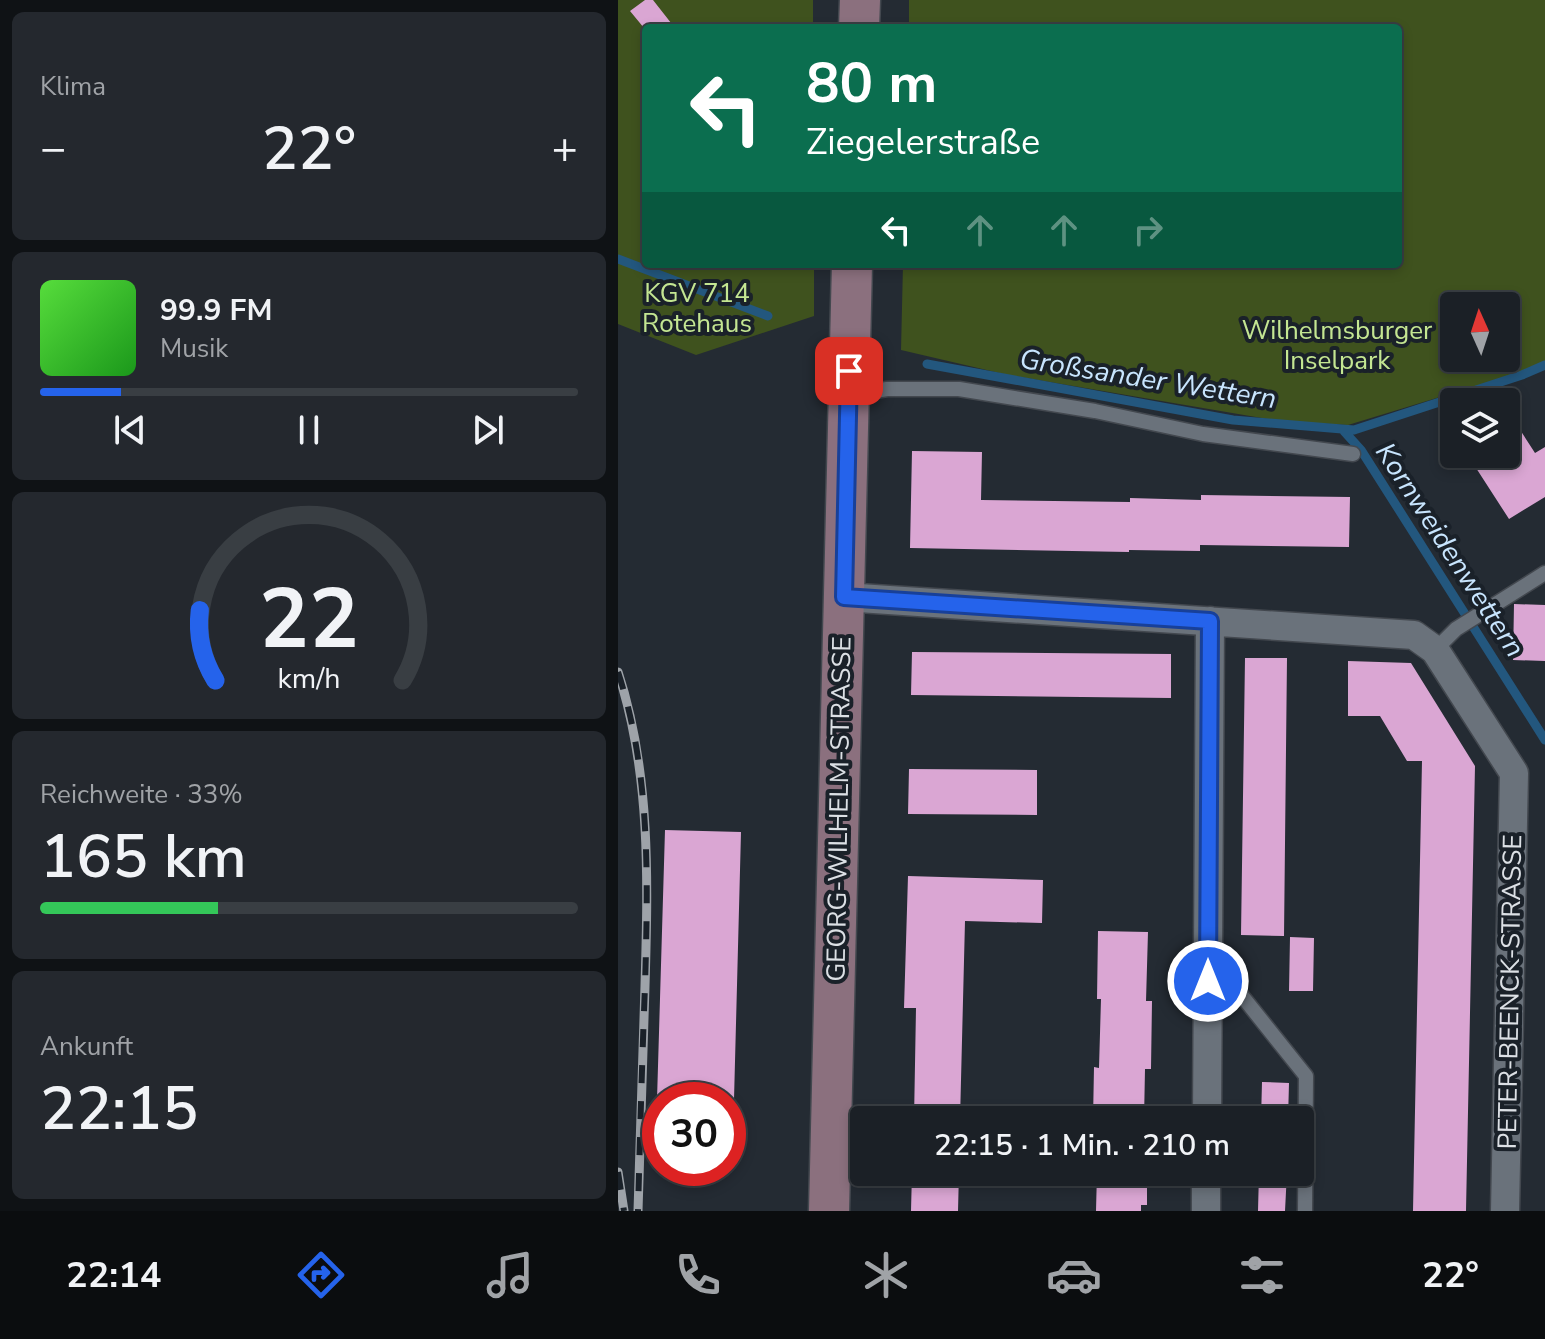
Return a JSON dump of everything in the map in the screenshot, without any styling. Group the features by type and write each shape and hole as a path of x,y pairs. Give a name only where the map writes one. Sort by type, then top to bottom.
{"main road":[{"path":"859,24 860,0"},
{"name":"GEORG-WILHELM-STRASSE","path":"829,1211 852,268"}],"street":[{"path":"844,597 1414,635 1435,650"},
{"path":"1207,1106 1210,621"},
{"name":"PETER-BEENCK-STRASSE","path":"1435,650 1514,773 1505,1211"},
{"path":"1206,1186 1206,1211"}],"lane":[{"path":"849,395 887,389 959,389 1095,411 1203,434 1353,454"},
{"path":"1435,650 1456,629 1545,573"},
{"path":"1208,953 1306,1076 1305,1211"}],"green space":[{"name":"KGV 714 Rotehaus","path":"618,0 813,0 813,24 642,24 642,268 814,268 814,316 696,355 618,324"},
{"name":"Wilhelmsburger Inselpark","path":"909,0 1545,0 1545,365 1469,388 1440,388 1440,397 1348,425 1280,421 1008,375 901,350 903,268 1402,268 1402,24 909,24"}],"building":[{"path":"645,0 653,0 672,24 642,26 630,11"},
{"path":"1520,430 1535,453 1545,447 1545,497 1509,519 1476,468 1520,468"},
{"path":"912,451 982,452 981,500 1130,502 1130,498 1201,500 1201,495 1350,497 1349,547 1200,545 1200,551 1129,552 910,548"},
{"path":"1514,604 1545,605 1545,661 1513,660"},
{"path":"912,652 1171,654 1171,698 911,695"},
{"path":"1245,658 1287,658 1284,936 1241,935"},
{"path":"1348,661 1411,663 1475,766 1466,1211 1413,1211 1422,761 1407,761 1380,716 1348,716"},
{"path":"909,769 1037,770 1037,815 908,814"},
{"path":"665,830 741,832 734,1082 658,1082"},
{"path":"908,876 1043,880 1042,923 965,921 960,1106 914,1106 916,1008 904,1008"},
{"path":"1098,931 1148,932 1146,1001 1152,1001 1151,1069 1145,1069 1144,1106 1093,1106 1094,1067 1099,1068 1101,999 1097,999"},
{"path":"1290,937 1314,938 1313,991 1289,991"},
{"path":"1262,1082 1289,1083 1288,1106 1261,1106"},
{"path":"912,1186 959,1186 958,1211 911,1211"},
{"path":"1097,1186 1147,1186 1147,1205 1141,1205 1141,1211 1096,1211"},
{"path":"1259,1186 1286,1186 1285,1211 1258,1211"}],"waterway":[{"name":"Großsander Wettern","path":"618,259 768,316"},
{"name":"Großsander Wettern","path":"927,364 1233,420 1354,430 1545,365"},
{"name":"Kornweidenwettern","path":"1342,429 1361,450 1545,740"}],"railway":[{"path":"618,672 637,749 645,828 646,947 638,1211"},
{"path":"618,1172 624,1211"}],"route":[{"path":"849,371 844,597 1210,621 1208,981"}]}
